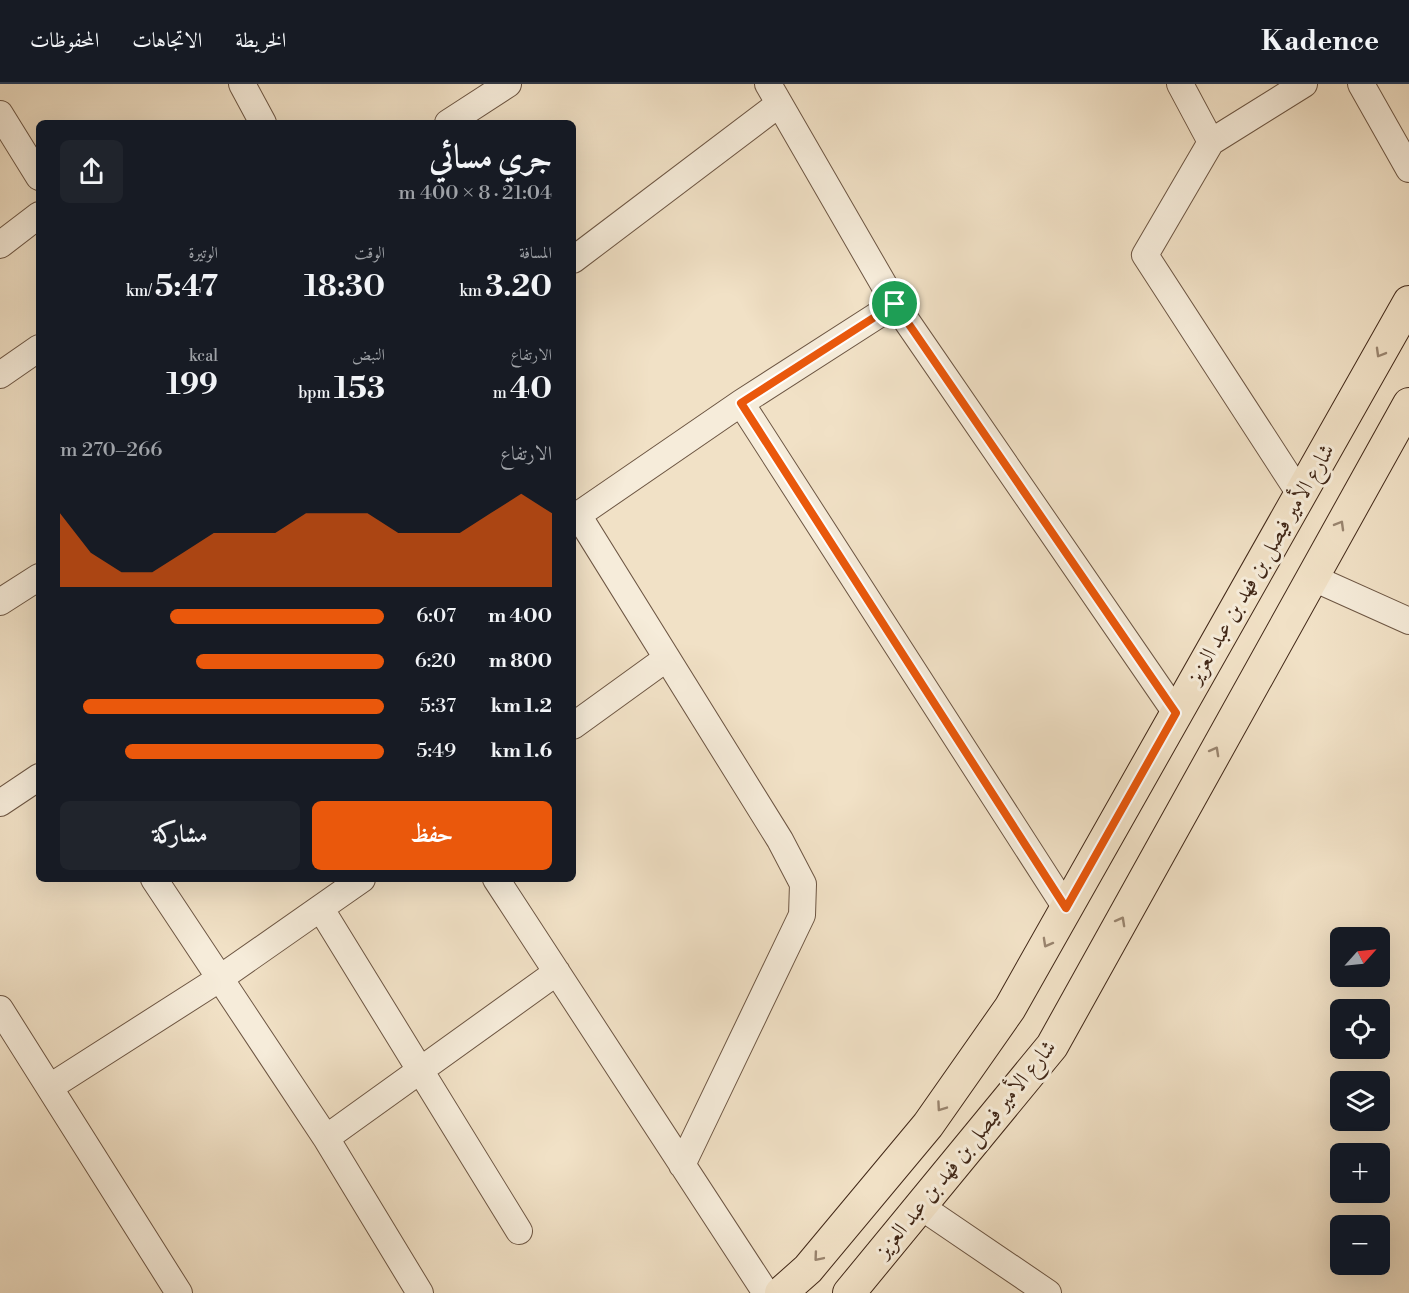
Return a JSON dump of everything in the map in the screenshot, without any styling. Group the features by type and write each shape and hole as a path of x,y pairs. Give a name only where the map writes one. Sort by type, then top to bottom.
{"main road":[{"name":"شارع الأمير فيصل بن فهد بن عبد العزيز","path":"781,1293 808,1269 928,1125 1010,1008 1409,302"},
{"name":"شارع الأمير فيصل بن فهد بن عبد العزيز","path":"849,1293 1052,1046 1409,404"},
{"path":"1282,527 1313,573"}],"street":[{"path":"242,84 261,120"},
{"path":"453,120 508,84"},
{"path":"1180,84 1211,142"},
{"path":"1300,494 1145,255 1211,142 1304,84"},
{"path":"1361,84 1409,169"},
{"path":"576,258 773,94 895,304 1176,713"},
{"path":"0,114 36,172"},
{"path":"0,245 36,217"},
{"path":"682,1165 802,915 803,884 780,840 576,515 741,403 895,304"},
{"path":"0,375 36,350"},
{"path":"741,403 1066,908"},
{"path":"1313,573 1409,621"},
{"path":"0,602 36,579"},
{"path":"576,724 667,658"},
{"path":"0,803 36,779"},
{"path":"156,882 326,1138 420,1293"},
{"path":"50,1088 219,979 357,882"},
{"path":"498,882 766,1293"},
{"path":"321,909 519,1232"},
{"path":"326,1138 557,972"},
{"path":"0,1008 179,1293"},
{"path":"920,1206 1048,1293"}],"route":[{"path":"895,304 1176,713 1066,908 741,403 895,304"}]}
